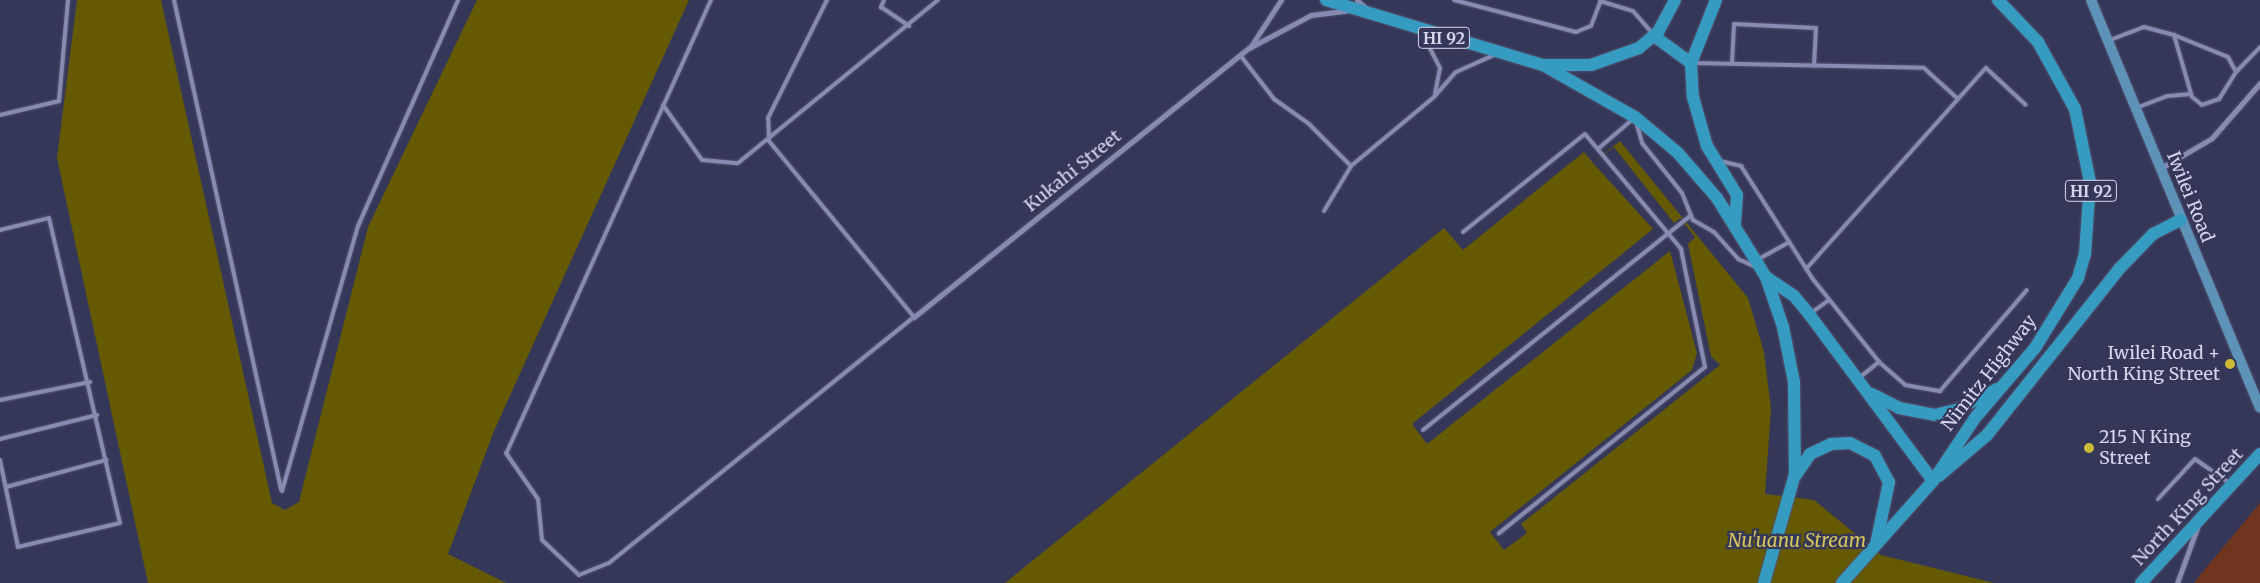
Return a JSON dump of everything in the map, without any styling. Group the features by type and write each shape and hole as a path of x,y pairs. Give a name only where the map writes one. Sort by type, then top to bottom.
{"main road":[{"name":"HI 92","path":"1326,0 1355,5 1392,22 1543,65 1634,118 1697,174 1735,223 1762,269 1783,327 1794,382 1794,478 1764,583"},
{"path":"1543,65 1591,65 1639,48 1654,36 1675,0"},
{"path":"1716,0 1691,63 1696,114 1715,160 1737,195 1735,223"},
{"name":"Nimitz Highway","path":"1842,583 1933,481 1946,456 2035,348 2078,278 2089,230 2090,182 2083,134 2064,86 2038,42 1998,0"},
{"path":"1654,36 1691,63"},
{"path":"1762,269 1794,296 1809,314 1933,481 1986,436 2120,269 2153,234 2181,220"},
{"path":"1868,391 1900,408 1934,415 1956,410 2005,385"},
{"path":"1794,478 1810,454 1831,444 1850,443 1875,456 1889,482 1876,546"},
{"name":"North King Street","path":"2142,583 2260,454"}],"street":[{"name":"Kukahi Street","path":"1250,48 1281,0"},
{"name":"Iwilei Road","path":"2091,0 2260,407"},
{"name":"Kukahi Street","path":"914,317 1240,55 1311,15 1355,5"},
{"path":"2161,168 2212,138 2260,83"},
{"path":"2177,583 2200,518"}],"lane":[{"path":"0,115 59,101 68,0"},
{"path":"174,0 282,491 358,226 458,0"},
{"path":"711,0 506,453 538,499 542,540 579,575 609,563 914,317 768,141 768,118 827,0"},
{"path":"884,0 881,7 909,26"},
{"path":"664,104 702,160 738,163 768,141 938,0"},
{"path":"1454,0 1576,32 1591,26 1600,0 1633,11 1654,36"},
{"path":"1732,64 1734,24 1816,28 1814,66"},
{"path":"2108,41 2144,27 2174,35 2228,57 2236,72"},
{"path":"1421,31 1440,68 1434,97"},
{"path":"2174,35 2191,94 2201,105 2212,104 2236,72 2260,47"},
{"path":"1324,211 1351,166 1434,97 1456,72 1497,53"},
{"path":"1240,55 1274,99 1309,124 1351,166"},
{"path":"1691,63 1924,68 1958,100"},
{"path":"1806,269 1986,68 2026,106"},
{"path":"2136,108 2168,96 2191,94"},
{"path":"1599,148 1634,118 1642,144 1682,193 1690,216 1738,258 1762,269 1789,242"},
{"path":"1463,232 1585,134 1599,148 1681,249 1705,366 1499,533"},
{"path":"1715,160 1741,166 1806,269 1829,300 1879,362 1906,385 1940,391 2027,290"},
{"path":"1422,430 1690,216"},
{"path":"0,230 50,218 90,382 120,523 18,547 0,460"},
{"path":"1809,314 1829,300"},
{"path":"1858,379 1879,362"},
{"path":"0,400 90,382"},
{"path":"0,439 97,415"},
{"path":"2158,499 2195,459 2231,484"},
{"path":"6,487 106,460"}],"shaded area":[{"path":"2260,503 2260,583 2194,583 2201,574"}],"water":[{"path":"77,0 161,0 272,503 285,510 299,502 368,227 477,0 689,0 494,431 448,554 506,583 148,583 57,158"},
{"name":"Nu'uanu Stream","path":"1620,141 1748,298 1764,352 1771,409 1765,494 1814,500 1881,555 1994,583 1005,583 1444,228 1463,250 1584,152 1593,163"}],"pier":[{"path":"1614,147 1674,223 1680,218 1695,237 1688,244 1711,356 1720,365 1521,524 1527,533 1504,550 1490,532 1692,370 1697,353 1670,251 1427,444 1412,424 1653,229 1593,163"}],"place":[{"name":"Iwilei Road + North King Street","path":"2230,364"},
{"name":"215 N King Street","path":"2089,448"}]}
